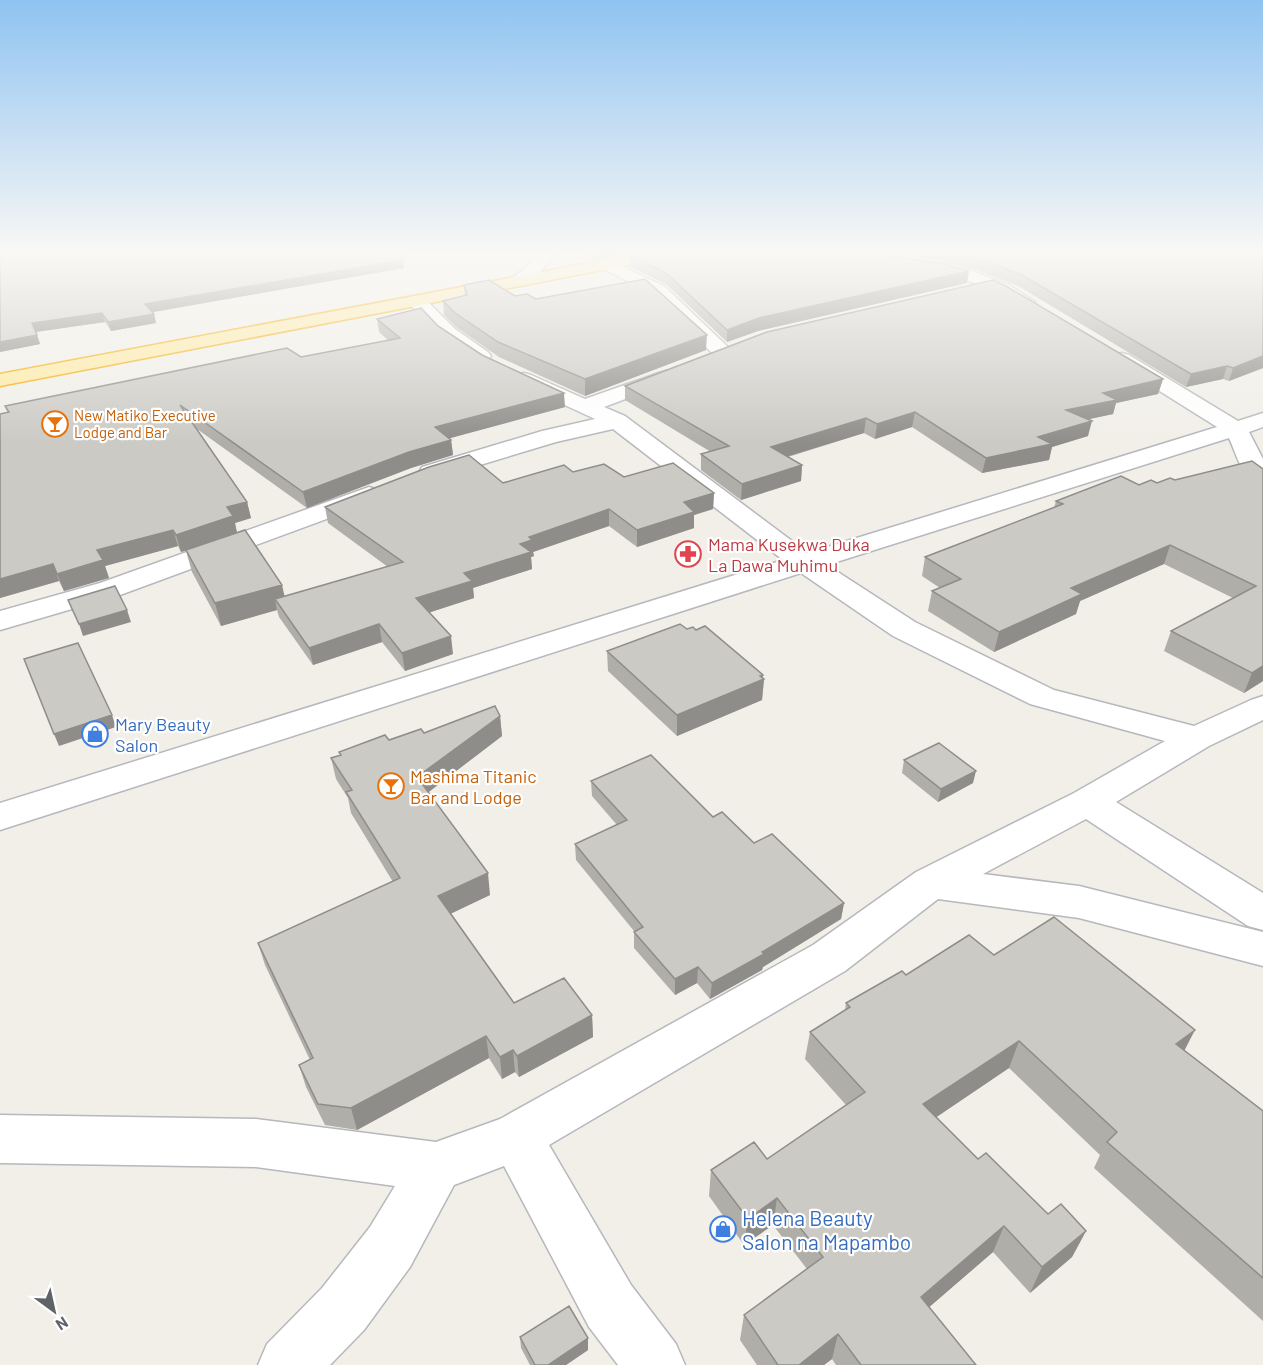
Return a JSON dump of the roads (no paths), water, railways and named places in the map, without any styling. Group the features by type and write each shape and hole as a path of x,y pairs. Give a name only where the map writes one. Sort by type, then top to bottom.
{"highway":[{"path":"0,380 334,317"}],"street":[{"path":"432,317 448,333 491,363 617,421 803,562 904,629 1042,696 1197,738"},
{"path":"686,317 724,353"},
{"path":"1109,352 1250,425"},
{"path":"585,406 687,368"},
{"path":"0,621 111,589 314,517 399,483 550,436 617,421"},
{"path":"1250,425 1259,476 1263,480"},
{"path":"0,817 803,562 1250,425"},
{"path":"0,1138 256,1143 436,1167 516,1137 829,958 931,883 1087,802 1197,738 1263,707"},
{"path":"1087,802 1263,914"},
{"path":"931,883 1078,902 1263,949"},
{"path":"516,1137 610,1306 655,1365"},
{"path":"288,1365 343,1309 370,1274 390,1247 436,1167"}],"place":[{"name":"New Matiko Executive Lodge and Bar","path":"55,424"},
{"name":"Mama Kusekwa Duka La Dawa Muhimu","path":"688,554"},
{"name":"Mary Beauty Salon","path":"95,734"},
{"name":"Mashima Titanic Bar and Lodge","path":"391,786"},
{"name":"Helena Beauty Salon na Mapambo","path":"723,1229"}]}
